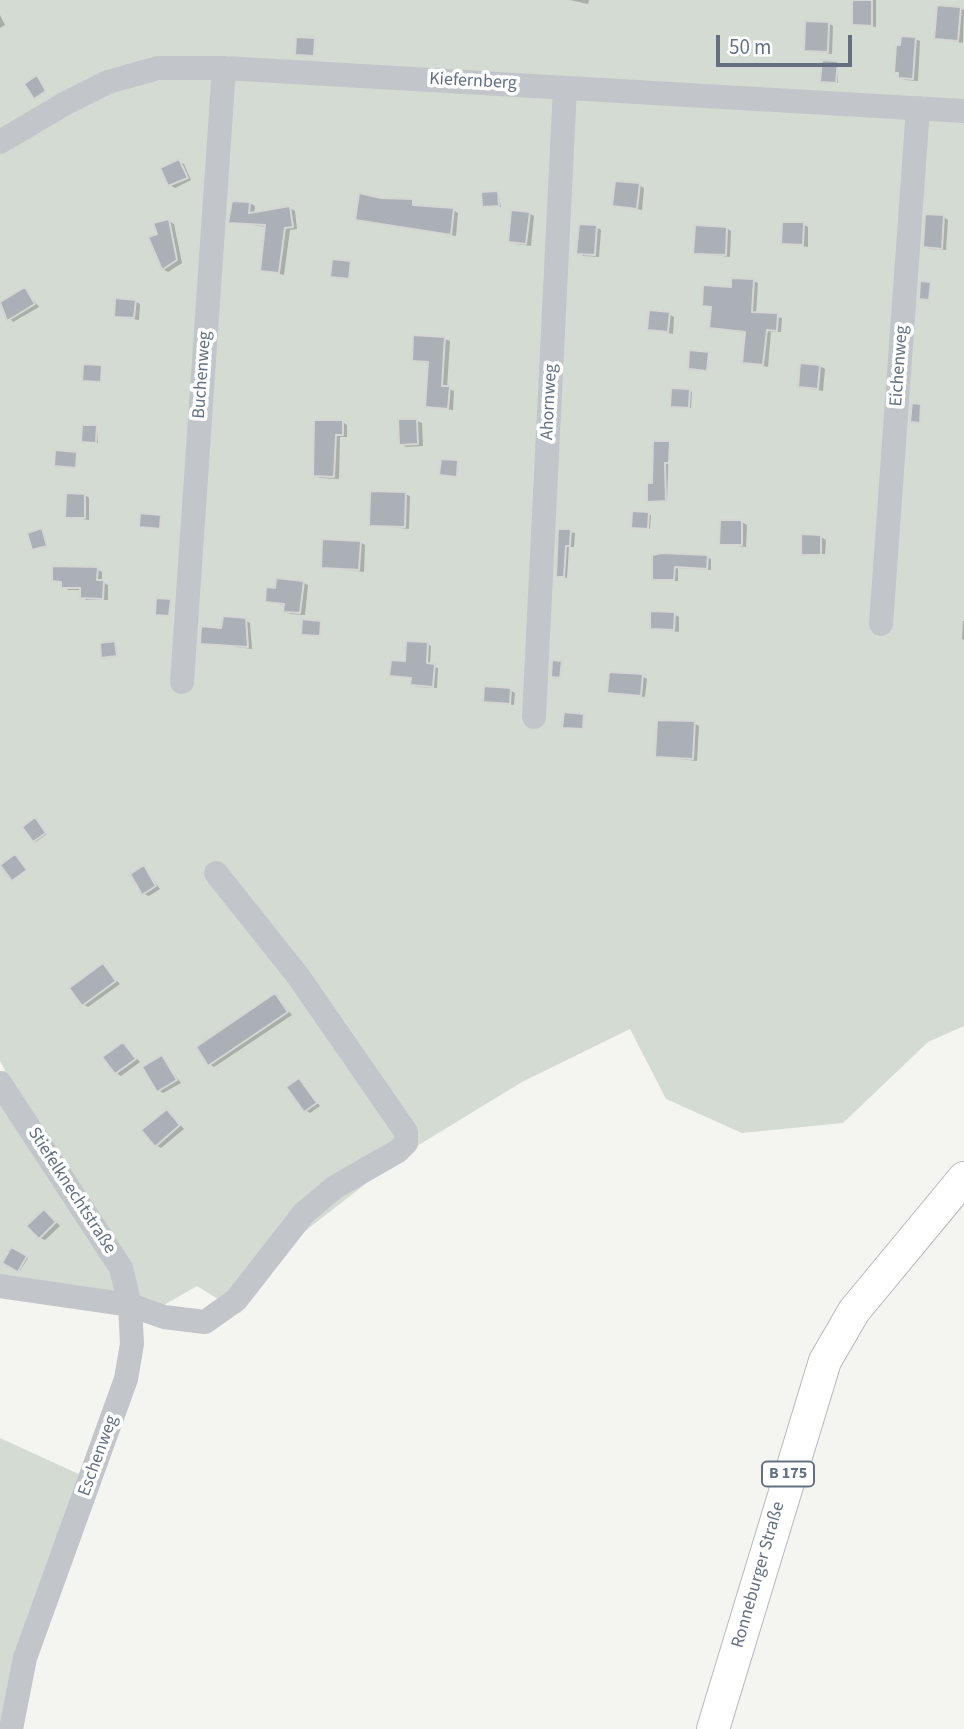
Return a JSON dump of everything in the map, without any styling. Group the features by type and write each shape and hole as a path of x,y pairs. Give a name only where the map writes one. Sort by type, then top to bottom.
{"main road":[{"name":"Ronneburger Straße","path":"713,1729 825,1362 854,1311 964,1178"}],"street":[{"name":"Kiefernberg","path":"0,142 66,103 140,71 224,68 964,111"},
{"name":"Buchenweg","path":"182,682 224,68"},
{"name":"Ahornweg","path":"534,717 565,88"},
{"name":"Eichenweg","path":"881,624 918,108"},
{"path":"0,1286 130,1305 164,1317 205,1322 222,1313 253,1282 286,1232 304,1213 335,1187 398,1151 406,1143 406,1132 298,976 216,873"},
{"name":"Stiefelknechtstraße","path":"0,1083 121,1268 130,1305"},
{"name":"Eschenweg","path":"11,1729 24,1658 126,1379 132,1344 130,1305"}],"shaded area":[{"path":"0,0 964,0 964,1026 928,1042 843,1123 742,1133 666,1099 630,1029 522,1082 404,1154 300,1235 240,1313 197,1286 159,1308 0,1282 0,1074 5,1070 0,1061"},
{"path":"0,1438 83,1476 0,1729"}],"building":[{"path":"852,0 872,0 872,26 852,25"},
{"path":"937,5 961,7 958,41 934,39"},
{"path":"805,21 829,22 828,52 804,51"},
{"path":"901,36 916,37 913,79 898,78 898,73 894,73 896,45 900,45"},
{"path":"296,37 315,38 314,56 295,55"},
{"path":"822,60 838,61 836,83 820,82"},
{"path":"37,75 46,91 34,99 24,84"},
{"path":"179,159 188,178 168,186 160,168"},
{"path":"615,181 640,183 637,209 612,206"},
{"path":"498,191 499,206 482,207 481,192"},
{"path":"359,193 381,198 413,199 413,205 454,208 451,235 355,220"},
{"path":"232,201 250,202 249,213 290,206 293,227 285,228 279,273 260,271 265,225 228,223"},
{"path":"511,210 530,212 526,244 508,242"},
{"path":"925,214 944,215 942,249 923,247"},
{"path":"169,219 177,260 162,270 148,237 157,234 153,223"},
{"path":"782,222 804,222 803,245 781,244"},
{"path":"579,224 597,225 595,255 576,254"},
{"path":"695,225 727,227 726,255 693,254"},
{"path":"332,259 351,261 349,279 330,277"},
{"path":"731,278 754,279 752,312 778,313 777,331 767,330 763,365 742,363 745,332 709,328 711,307 702,306 703,285 731,287"},
{"path":"920,281 931,282 929,300 919,299"},
{"path":"25,287 35,304 7,321 0,302"},
{"path":"115,298 136,300 134,318 114,317"},
{"path":"649,310 670,312 668,332 647,330"},
{"path":"413,335 445,337 442,386 450,386 448,409 425,407 428,362 412,361"},
{"path":"689,350 709,352 707,371 688,369"},
{"path":"800,363 820,365 818,389 798,387"},
{"path":"83,364 102,365 101,382 82,381"},
{"path":"671,388 690,389 689,408 670,407"},
{"path":"912,403 921,404 920,423 910,422"},
{"path":"398,419 417,419 418,444 399,445"},
{"path":"314,420 343,420 343,435 336,435 334,477 313,476"},
{"path":"82,425 97,425 96,443 81,442"},
{"path":"653,441 670,441 669,463 665,463 666,501 647,502 647,483 652,483"},
{"path":"55,450 77,452 76,468 54,466"},
{"path":"441,459 458,460 457,477 439,475"},
{"path":"370,491 406,492 405,527 369,526"},
{"path":"66,493 85,494 85,518 65,518"},
{"path":"632,511 649,512 648,529 631,528"},
{"path":"140,513 161,515 160,529 139,527"},
{"path":"720,520 742,520 742,545 719,545"},
{"path":"42,528 47,546 32,550 27,533"},
{"path":"558,529 571,529 570,546 566,546 564,577 556,577"},
{"path":"801,534 821,535 821,555 801,555"},
{"path":"322,539 361,541 359,570 321,568"},
{"path":"652,555 708,555 707,569 675,567 674,580 652,580"},
{"path":"52,566 98,567 97,580 104,580 103,599 80,598 80,588 61,588 61,582 52,581"},
{"path":"276,578 304,581 300,613 283,612 284,604 265,602 266,587 275,588"},
{"path":"156,598 171,599 169,616 155,615"},
{"path":"650,611 675,612 674,630 650,629"},
{"path":"223,616 246,618 248,647 200,644 201,626 221,628"},
{"path":"302,619 321,621 320,636 301,635"},
{"path":"115,641 117,656 101,658 100,643"},
{"path":"406,641 428,642 427,663 435,664 433,687 410,685 411,678 389,676 391,660 405,661"},
{"path":"552,660 562,661 560,678 551,677"},
{"path":"609,672 643,674 641,696 607,693"},
{"path":"484,686 511,688 510,704 483,702"},
{"path":"564,712 584,714 583,729 562,728"},
{"path":"657,720 695,721 693,759 655,757"},
{"path":"35,817 46,833 33,842 22,827"},
{"path":"15,854 27,870 12,881 0,865"},
{"path":"144,865 156,886 142,895 130,874"},
{"path":"103,963 116,981 82,1006 69,988"},
{"path":"275,993 288,1012 208,1066 196,1047"},
{"path":"123,1042 136,1059 115,1074 102,1057"},
{"path":"162,1055 177,1080 157,1092 142,1067"},
{"path":"299,1078 317,1103 304,1112 286,1087"},
{"path":"167,1109 180,1125 155,1147 141,1130"},
{"path":"44,1209 56,1222 39,1239 26,1226"},
{"path":"11,1247 27,1256 18,1272 2,1263"}]}
